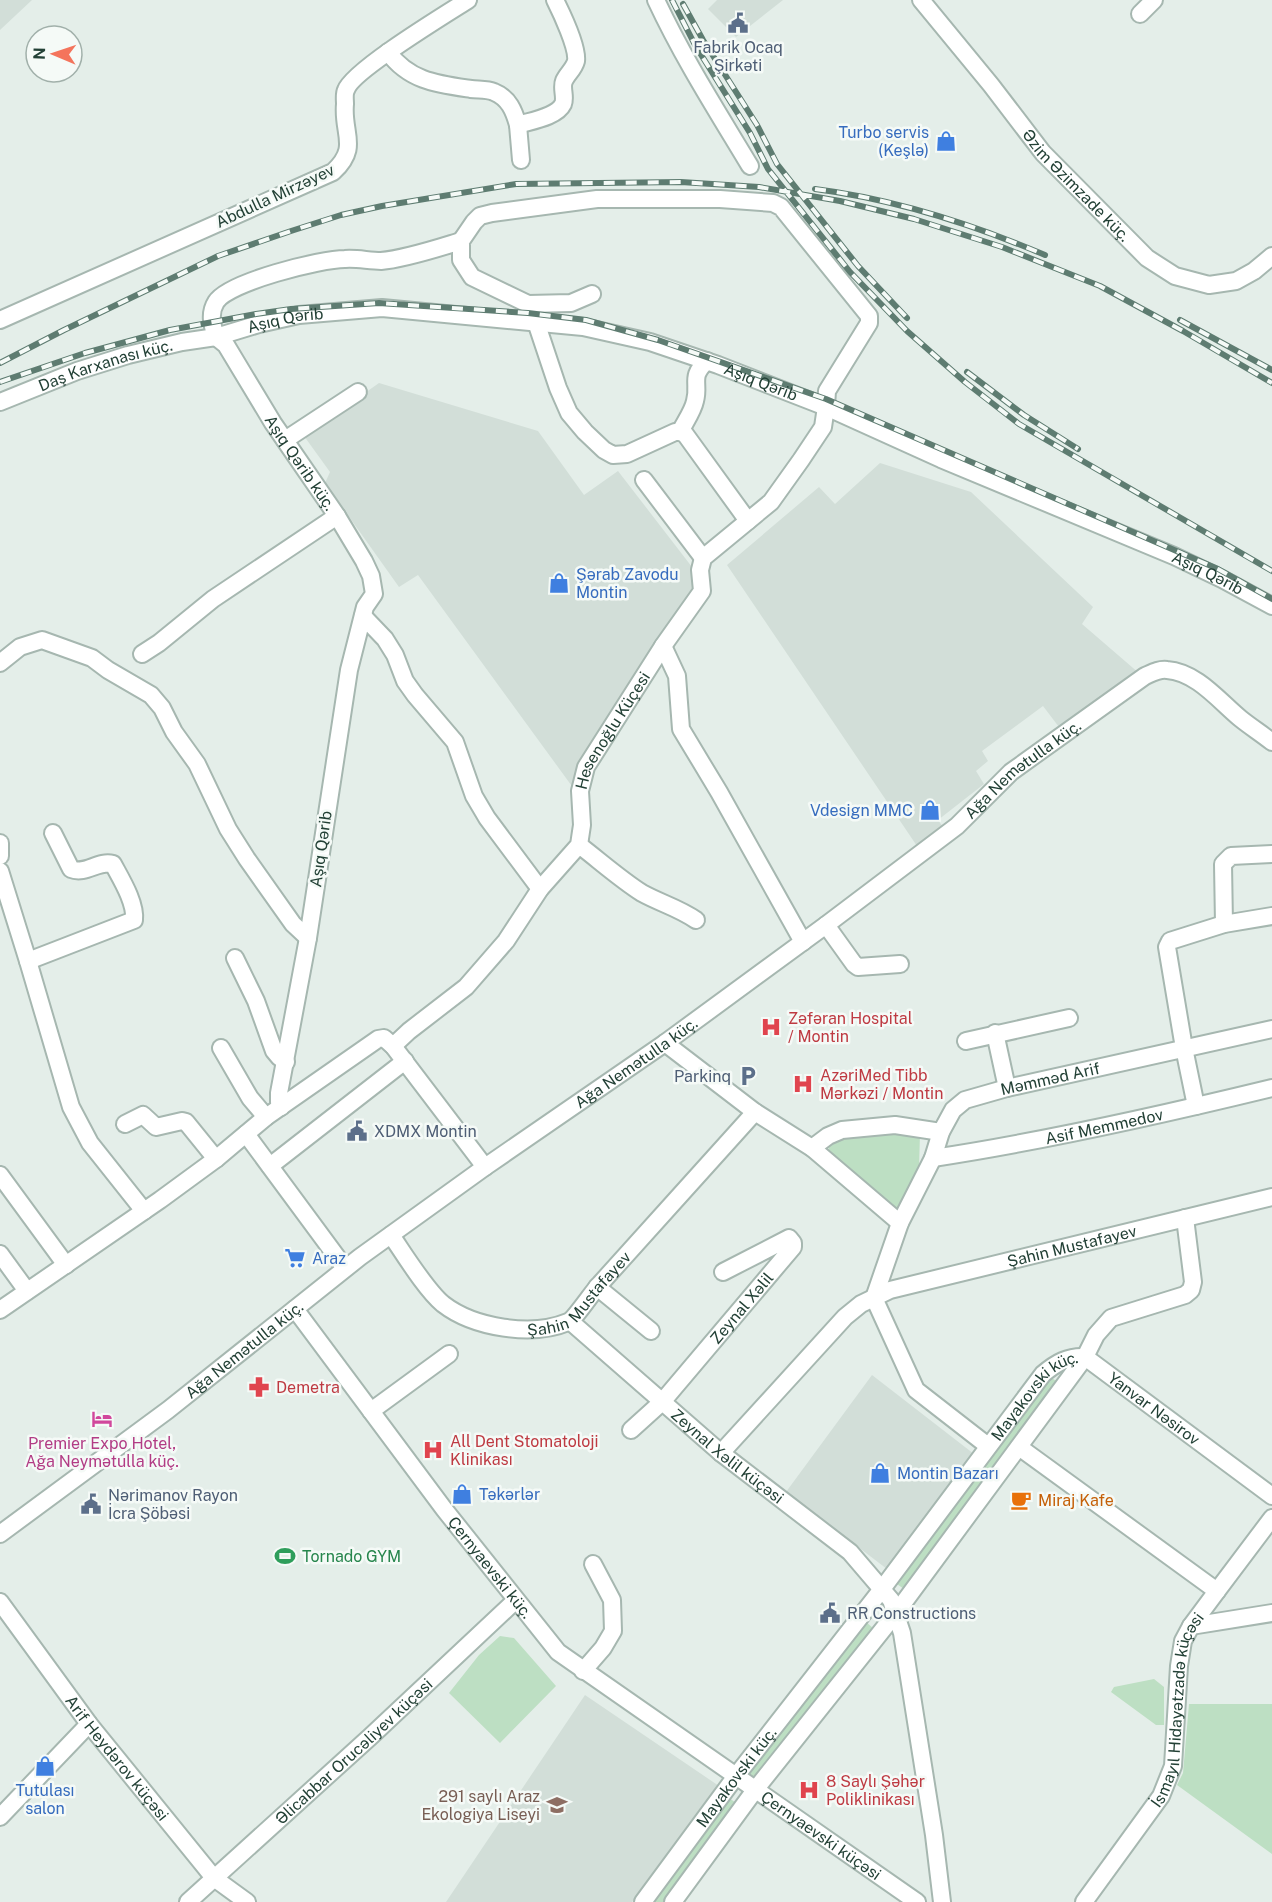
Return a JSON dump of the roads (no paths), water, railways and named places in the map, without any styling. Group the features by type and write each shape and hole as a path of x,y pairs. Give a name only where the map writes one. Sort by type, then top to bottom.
{"street":[{"name":"Abdulla Mirzəyev","path":"0,320 333,172 347,157 349,146 344,109 346,90 352,81 388,52 468,0"},
{"path":"518,125 554,113 564,102 564,80 575,64 576,56 565,20 555,0"},
{"path":"656,0 702,88 750,166"},
{"name":"Əzim Əzimzade küç.","path":"921,0 1043,153 1147,258 1175,276 1209,285 1236,281 1254,271 1272,256"},
{"path":"1140,14 1154,0"},
{"path":"388,52 397,64 412,74 439,84 493,91 503,97 513,107 518,125 521,160"},
{"path":"592,294 571,303 528,304 471,277 461,260 461,241 480,216 597,199 720,199 774,203 781,207 869,316 869,323 826,391 823,427 801,460 771,502 704,558 644,480"},
{"path":"216,337 211,322 216,302 222,295 240,286 276,273 327,260 380,261 461,241"},
{"name":"Aşıq Qərib","path":"216,337 299,315 382,308 583,327 650,342 707,361 826,408 941,459 1174,556 1272,606"},
{"path":"536,322 558,388 569,413 604,450 613,455 627,454 675,432 685,434 748,521"},
{"name":"Daş Karxanası küç.","path":"0,402 77,371 128,355 216,337"},
{"name":"Aşıq Qərib küç.","path":"216,337 226,345 285,440 337,516 364,561 371,576 374,594"},
{"path":"680,432 696,399 697,371 707,361"},
{"path":"285,440 358,392"},
{"path":"142,654 213,599 337,516"},
{"name":"Hesenoğlu Küçesi","path":"579,845 582,825 580,790 586,767 663,646 702,591 700,570 704,558"},
{"name":"Aşıq Qərib","path":"281,1107 279,1093 308,938 349,670 365,607 374,594"},
{"path":"363,616 385,639 395,655 405,681 415,695 455,742 474,796 487,818 540,889"},
{"path":"0,663 20,647 42,640 92,658 108,670 152,695 197,764 228,830 240,849 293,924 308,938"},
{"path":"663,646 677,676 681,729 725,802 803,942"},
{"name":"Ağa Nemətulla küç.","path":"0,1534 168,1410 345,1268 485,1167 665,1043 826,925 957,826 1011,772 1145,676 1166,670 1188,676 1219,697 1240,719 1272,742"},
{"path":"28,961 134,920 135,914 126,888 113,864 108,862 82,871 75,871 71,868 53,833"},
{"path":"0,843 0,856"},
{"path":"393,1046 466,987 506,941 540,889 579,845 640,891 696,920"},
{"path":"1224,924 1223,864 1231,856 1272,854"},
{"path":"0,871 71,1107 90,1143 144,1211"},
{"path":"1196,1106 1167,947 1170,941 1224,924 1272,916"},
{"path":"826,925 854,964 863,968 900,963"},
{"path":"235,958 256,1000 274,1051 286,1062"},
{"path":"966,1041 1069,1018"},
{"name":"Məmməd Arif","path":"900,1223 933,1158 941,1132 953,1110 964,1100 1007,1088 1272,1029"},
{"path":"995,1034 1007,1088"},
{"path":"0,1310 216,1159 266,1118 372,1041 384,1038 393,1046 485,1167"},
{"path":"665,1043 755,1112 812,1148 900,1223 874,1298 916,1390 988,1446"},
{"path":"221,1048 253,1102 266,1118"},
{"path":"270,1166 405,1061"},
{"name":"Asif Memmedov","path":"933,1158 974,1152 1272,1088"},
{"name":"Şahin Mustafayev","path":"391,1235 432,1293 442,1303 465,1318 513,1329 541,1329 571,1322 597,1287 755,1112"},
{"path":"125,1124 143,1115 156,1127 186,1122 216,1159"},
{"path":"812,1148 828,1136 842,1130 895,1125 941,1132"},
{"path":"246,1134 345,1268"},
{"path":"0,1175 66,1265"},
{"name":"Şahin Mustafayev","path":"721,1453 844,1317 861,1304 891,1290 1272,1197"},
{"path":"1085,1357 1096,1335 1112,1318 1185,1295 1191,1290 1193,1282 1185,1218"},
{"name":"Zeynal Xəlil","path":"631,1430 662,1402 793,1248 792,1241 789,1238 723,1272"},
{"path":"0,1254 27,1291"},
{"path":"597,1287 651,1331"},
{"name":"Çernyaevski küç.","path":"295,1309 444,1509 558,1652 736,1776"},
{"name":"Zeynal Xəlil küçəsi","path":"571,1322 721,1453 850,1552 891,1600 902,1633 934,1835 942,1902"},
{"path":"371,1411 449,1354"},
{"name":"Mayakovski küç.","path":"643,1902 736,1776 882,1588 1043,1374 1066,1359 1085,1357"},
{"name":"Mayakovski küç.","path":"673,1902 755,1790 896,1613 1085,1357"},
{"name":"Yanvar Nəsirov","path":"1085,1357 1272,1496"},
{"path":"1019,1447 1217,1591"},
{"name":"İsmayıl Hidayətzadə küçəsi","path":"1084,1902 1161,1796 1168,1781 1173,1766 1180,1653 1183,1641 1191,1626 1272,1518"},
{"path":"583,1671 603,1648 613,1631 612,1600 593,1564"},
{"name":"Əlicabbar Orucəliyev küçəsi","path":"188,1902 516,1600"},
{"name":"Arif Heydərov küçəsi","path":"0,1602 89,1724 214,1878 247,1902"},
{"path":"1191,1626 1272,1613"},
{"path":"0,1817 89,1724"},
{"name":"Çernyaevski küçəsi","path":"736,1776 916,1902"}],"railway":[{"path":"672,0 695,45 750,133 768,169 850,272 907,331 965,382 1019,424 1272,571"},
{"path":"683,4 757,125 777,164 858,266 907,318"},
{"path":"0,363 218,256 341,215 516,184 681,182 759,187 840,201 914,219 1002,247 1100,286 1272,383"},
{"path":"815,189 874,199 932,214 1045,255"},
{"path":"0,382 85,353 170,330 291,309 379,303 528,313 586,320 658,340 826,399 1218,569 1272,599"},
{"path":"1180,320 1272,370"},
{"path":"967,372 1024,415 1078,449"}],"place":[{"name":"Fabrik Ocaq Şirkəti","path":"738,23"},
{"name":"Turbo servis (Keşlə)","path":"946,141"},
{"name":"Şərab Zavodu Montin","path":"559,583"},
{"name":"Vdesign MMC","path":"930,810"},
{"name":"Zəfəran Hospital / Montin","path":"771,1027"},
{"name":"Parkinq","path":"748,1076"},
{"name":"AzəriMed Tibb Mərkəzi / Montin","path":"803,1084"},
{"name":"XDMX Montin","path":"357,1131"},
{"name":"Araz","path":"295,1258"},
{"name":"Demetra","path":"259,1387"},
{"name":"Premier Expo Hotel, Ağa Neymətulla küç.","path":"102,1419"},
{"name":"All Dent Stomatoloji Klinikası","path":"433,1450"},
{"name":"Montin Bazarı","path":"880,1473"},
{"name":"Təkərlər","path":"462,1494"},
{"name":"Miraj Kafe","path":"1021,1500"},
{"name":"Nərimanov Rayon İcra Şöbəsi","path":"91,1504"},
{"name":"Tornado GYM","path":"285,1556"},
{"name":"RR Constructions","path":"830,1613"},
{"name":"Tutulası salon","path":"45,1766"},
{"name":"8 Saylı Şəhər Poliklinikası","path":"809,1790"},
{"name":"291 saylı Araz Ekologiya Liseyi","path":"557,1805"}]}
